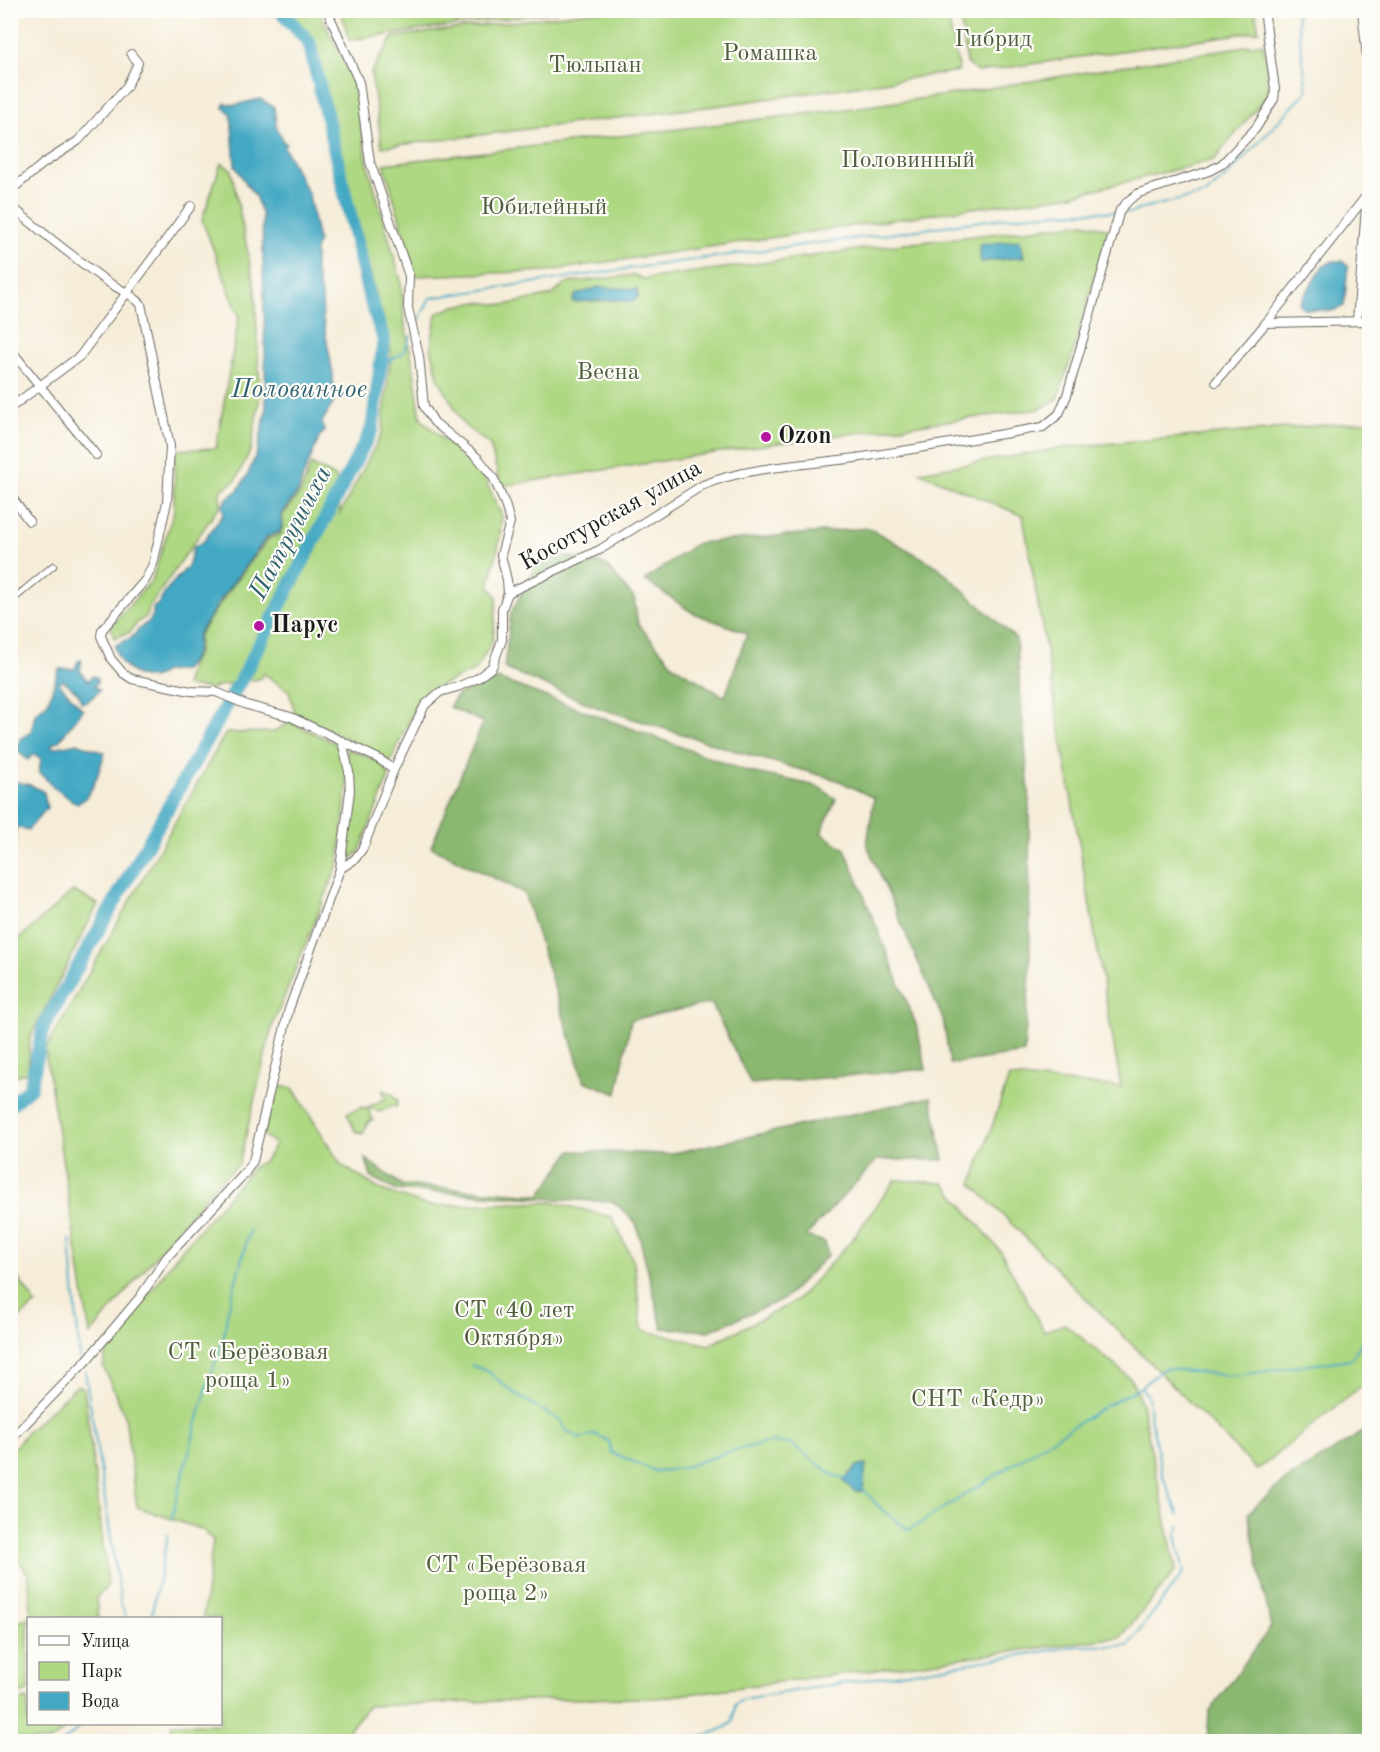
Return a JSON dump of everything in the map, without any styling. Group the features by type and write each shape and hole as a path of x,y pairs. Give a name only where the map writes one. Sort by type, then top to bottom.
{"street":[{"path":"10,16 15,10"},
{"path":"327,10 360,82 370,162 409,276 408,308 419,356 424,406 434,422 478,458 493,477 510,522 501,555 508,593"},
{"name":"Косотурская улица","path":"394,769 425,705 440,692 478,678 492,667 502,640 502,609 508,593 601,549 704,485 717,479 775,468 851,459 1043,427 1059,414 1078,358 1120,210 1139,193 1209,171 1222,164 1256,128 1274,99 1275,89 1264,10"},
{"path":"1362,10 1370,86"},
{"path":"10,191 44,163 78,141 111,105 127,86 138,63 131,54"},
{"path":"1357,321 1370,182"},
{"path":"1215,382 1266,323 1367,195"},
{"path":"10,205 42,233 87,267 128,292 141,304 170,446 167,502 153,564 146,579 102,630 101,636 111,659 123,673 132,679 191,691 216,692 237,701 291,717 378,758 394,769 363,848 355,859 340,869"},
{"path":"10,408 80,356 191,206"},
{"path":"1266,323 1370,321"},
{"path":"10,349 96,455"},
{"path":"10,495 29,521"},
{"path":"10,602 53,566"},
{"path":"10,1440 87,1360 140,1297 167,1257 245,1173 253,1161 290,1009 340,869 350,791 349,772 342,741"}],"green space":[{"path":"286,11 317,11 320,13 353,81 368,165 401,281 404,319 421,419 483,475 502,516 499,543 489,586 497,597 493,640 476,670 435,688 417,703 391,761 295,713 289,691 264,674 259,679 211,689 185,686 190,666 198,653 199,635 269,538 280,535 283,515 301,492 311,464 336,477 340,513 382,433 391,351 347,186 313,41"},
{"path":"341,11 559,11 349,40"},
{"name":"Тюльпан","path":"596,11 947,11 959,71 731,104 382,147 371,72 393,37"},
{"name":"Гибрид","path":"959,11 1255,11 1259,31 977,72 967,63"},
{"path":"1263,43 1271,90 1214,160 1068,196 972,208 547,271 416,276 384,164 846,109 954,94"},
{"path":"221,163 231,169 255,289 260,396 251,449 236,480 220,491 221,504 149,607 147,616 130,632 114,638 111,626 152,580 174,511 175,450 216,448 239,316 202,220"},
{"name":"Весна","path":"1084,223 1109,229 1057,399 1040,409 778,443 501,486 490,445 464,425 439,380 431,348 436,314 455,306 478,302 505,305 552,295 566,283 634,275 644,279 870,248"},
{"path":"1369,421 1369,1380 1257,1470 972,1184 1009,1077 1121,1087 1023,516 919,472 1068,447"},
{"path":"869,528 937,566 1016,639 1029,794 1030,971 1024,1053 950,1064 943,1019 867,845 874,798 837,780 599,708 504,668 511,613 543,552 605,564 634,598 638,624 674,666 725,697 747,633 693,613 645,580 697,543"},
{"path":"498,679 746,771 817,786 836,799 821,833 845,849 917,1027 926,1069 751,1084 711,1003 631,1020 617,1094 584,1081 524,893 431,847 483,722 449,707 458,694"},
{"path":"290,722 335,743 344,761 347,785 339,862 272,1027 239,1164 213,1187 90,1335 45,1050 226,733 273,732"},
{"path":"346,749 382,765 389,776 360,850 353,858 346,861 353,789"},
{"path":"73,891 98,904 30,1038 28,1073 11,1076 11,946"},
{"path":"276,1086 293,1088 341,1165 379,1189 428,1206 553,1202 612,1217 634,1263 642,1330 709,1345 796,1301 851,1241 895,1180 944,1183 1001,1252 1044,1331 1065,1324 1131,1379 1142,1405 1176,1570 1121,1637 657,1698 368,1706 345,1735 317,1741 173,1741 171,1725 222,1725 222,1617 203,1617 213,1540 203,1530 137,1507 125,1416 103,1366 106,1353 175,1258 254,1166 265,1161 275,1144 263,1135"},
{"path":"383,1090 392,1094 398,1101 396,1107 393,1106 379,1112 368,1107 385,1099"},
{"path":"931,1097 944,1160 877,1160 806,1236 825,1242 828,1255 784,1299 709,1331 662,1328 636,1223 614,1202 395,1190 371,1177 366,1159 402,1185 540,1195 571,1151 669,1154"},
{"path":"362,1107 369,1110 373,1120 368,1122 363,1134 355,1131 347,1113"},
{"path":"10,1266 36,1304 11,1325 10,1325"},
{"path":"78,1385 84,1389 108,1585 96,1598 98,1617 29,1617 31,1616 29,1576 11,1548 11,1452 28,1431"},
{"path":"1369,1428 1369,1741 1207,1741 1209,1712 1271,1627 1248,1513 1283,1482"},
{"path":"27,1618 27,1691 11,1697 11,1626"},
{"path":"27,1699 27,1725 70,1725 51,1741 11,1741 11,1703"}],"water":[{"name":"Половинное","path":"260,99 274,107 277,130 282,141 286,143 284,147 309,195 318,241 315,251 315,270 322,298 323,319 333,374 334,402 322,422 324,432 320,436 299,491 281,515 282,524 279,533 268,536 225,593 198,634 196,653 189,664 184,670 164,672 157,677 141,677 126,667 117,654 115,646 132,637 151,619 153,608 188,566 194,546 203,542 224,513 222,507 227,498 238,490 248,474 257,452 266,411 262,215 255,195 235,166 231,114 223,107 225,103 234,105"},
{"path":"1020,240 1024,257 981,262 979,245"},
{"path":"1333,261 1342,261 1348,266 1344,306 1332,311 1304,309 1299,304 1322,267"},
{"path":"599,287 637,289 638,297 631,302 618,300 573,302 575,295"},
{"path":"82,660 80,671 88,681 92,676 97,677 97,683 94,686 100,690 87,702 81,702 79,694 63,680 59,683 83,710 59,741 51,745 53,748 77,743 105,753 92,789 77,804 53,787 39,771 41,759 34,754 28,760 17,751 20,739 31,732 35,714 48,702 59,669 75,669 78,661"},
{"path":"11,781 31,785 44,792 47,808 28,830 15,827 16,844 11,854"},
{"path":"866,1465 863,1491 855,1492 843,1481 857,1466"}],"waterway":[{"name":"Патрушиха","path":"10,1105 30,1088 44,1026 243,676 372,429 384,340 369,295 309,42 280,10"},
{"path":"1122,212 1131,213 1143,208 1206,194 1229,174 1307,91 1296,10"},
{"path":"415,328 430,298 999,219 1058,213 1116,212"},
{"path":"381,365 403,353 411,336"},
{"path":"171,1520 209,1381 223,1340 227,1314 250,1229"},
{"path":"70,1239 80,1360"},
{"path":"863,1489 883,1511 909,1530 1107,1405 1141,1387 1164,1368 1232,1376 1351,1359 1370,1330"},
{"path":"471,1365 487,1371 518,1396 561,1421 564,1429 580,1439 595,1434 609,1441 612,1453 658,1472 685,1467 728,1452 771,1442 791,1444 833,1475 846,1478"},
{"path":"85,1371 121,1604 126,1617"},
{"path":"1141,1387 1148,1396 1163,1477 1179,1515"},
{"path":"692,1742 733,1722 735,1705 743,1699 1077,1646 1128,1646 1184,1572 1176,1535 1180,1525"},
{"path":"151,1617 168,1534"},
{"path":"63,1742 82,1725"}],"place":[{"name":"Ozon","path":"766,437"},
{"name":"Парус","path":"259,626"}],"park label":[{"name":"Ромашка","path":"770,54"},
{"name":"Половинный","path":"908,161"},
{"name":"Юбилейный","path":"544,208"},
{"name":"СТ «40 лет Октября»","path":"514,1325"},
{"name":"СТ «Берёзовая роща 1»","path":"248,1367"},
{"name":"СНТ «Кедр»","path":"978,1400"},
{"name":"СТ «Берёзовая роща 2»","path":"506,1580"}]}
